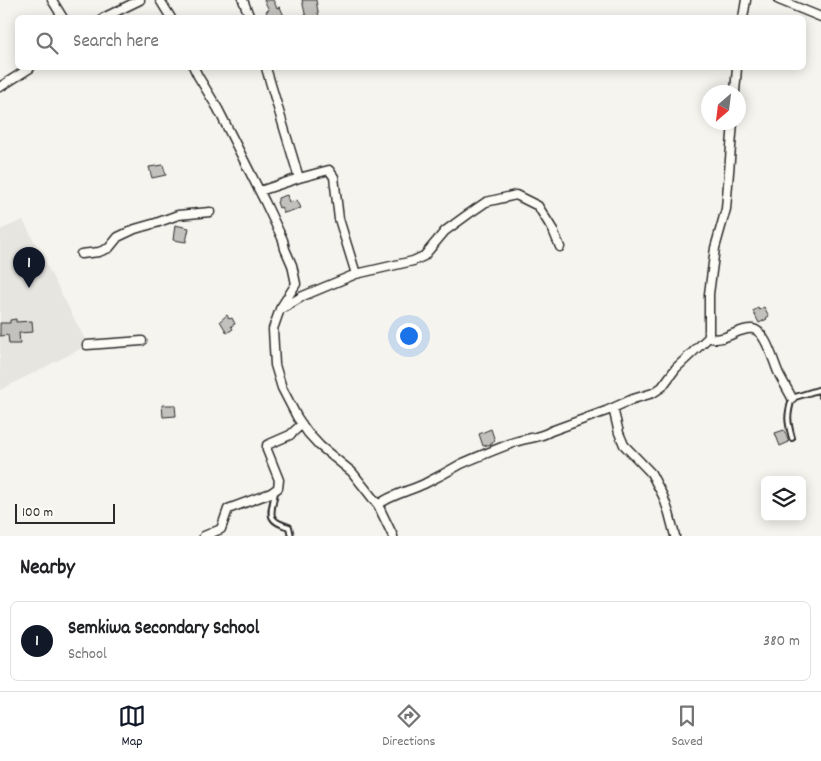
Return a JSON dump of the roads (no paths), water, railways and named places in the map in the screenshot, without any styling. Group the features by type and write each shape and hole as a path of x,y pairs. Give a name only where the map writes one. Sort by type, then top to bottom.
{"street":[{"path":"52,0 61,15"},
{"path":"109,15 140,0"},
{"path":"160,0 169,15"},
{"path":"243,0 249,15"},
{"path":"744,15 746,0"},
{"path":"779,0 821,17"},
{"path":"0,87 27,70"},
{"path":"195,70 218,109 260,191 283,240 292,265 296,284 280,309 273,329 275,365 282,388 297,417 308,433 320,446 352,472 378,505 393,536"},
{"path":"267,70 299,178"},
{"path":"736,85 737,70"},
{"path":"378,505 386,499 424,484 496,449 522,440 544,436 551,431 632,399 653,393 662,387 676,368 709,337 709,294 715,248 726,209 732,130"},
{"path":"260,191 329,170 334,177 339,219 356,274"},
{"path":"280,309 303,296 356,274 413,261 424,256 445,231 486,202 516,195 538,206 553,230 560,247"},
{"path":"81,254 99,252 109,248 118,237 135,229 178,215 210,212"},
{"path":"709,337 714,340 742,330 758,330 766,342 778,373 792,398"},
{"path":"87,345 142,341"},
{"path":"613,408 624,445 651,473 663,496 675,536"},
{"path":"204,536 221,529 228,509 271,493 278,488 279,480 267,450 267,445 290,435 302,424"}],"lane":[{"path":"792,438 788,423 792,398 820,390 821,395"},
{"path":"275,490 270,513 274,520 289,527 291,536"}],"place":[{"name":"Semkiwa Secondary School","path":"29,288"}]}
